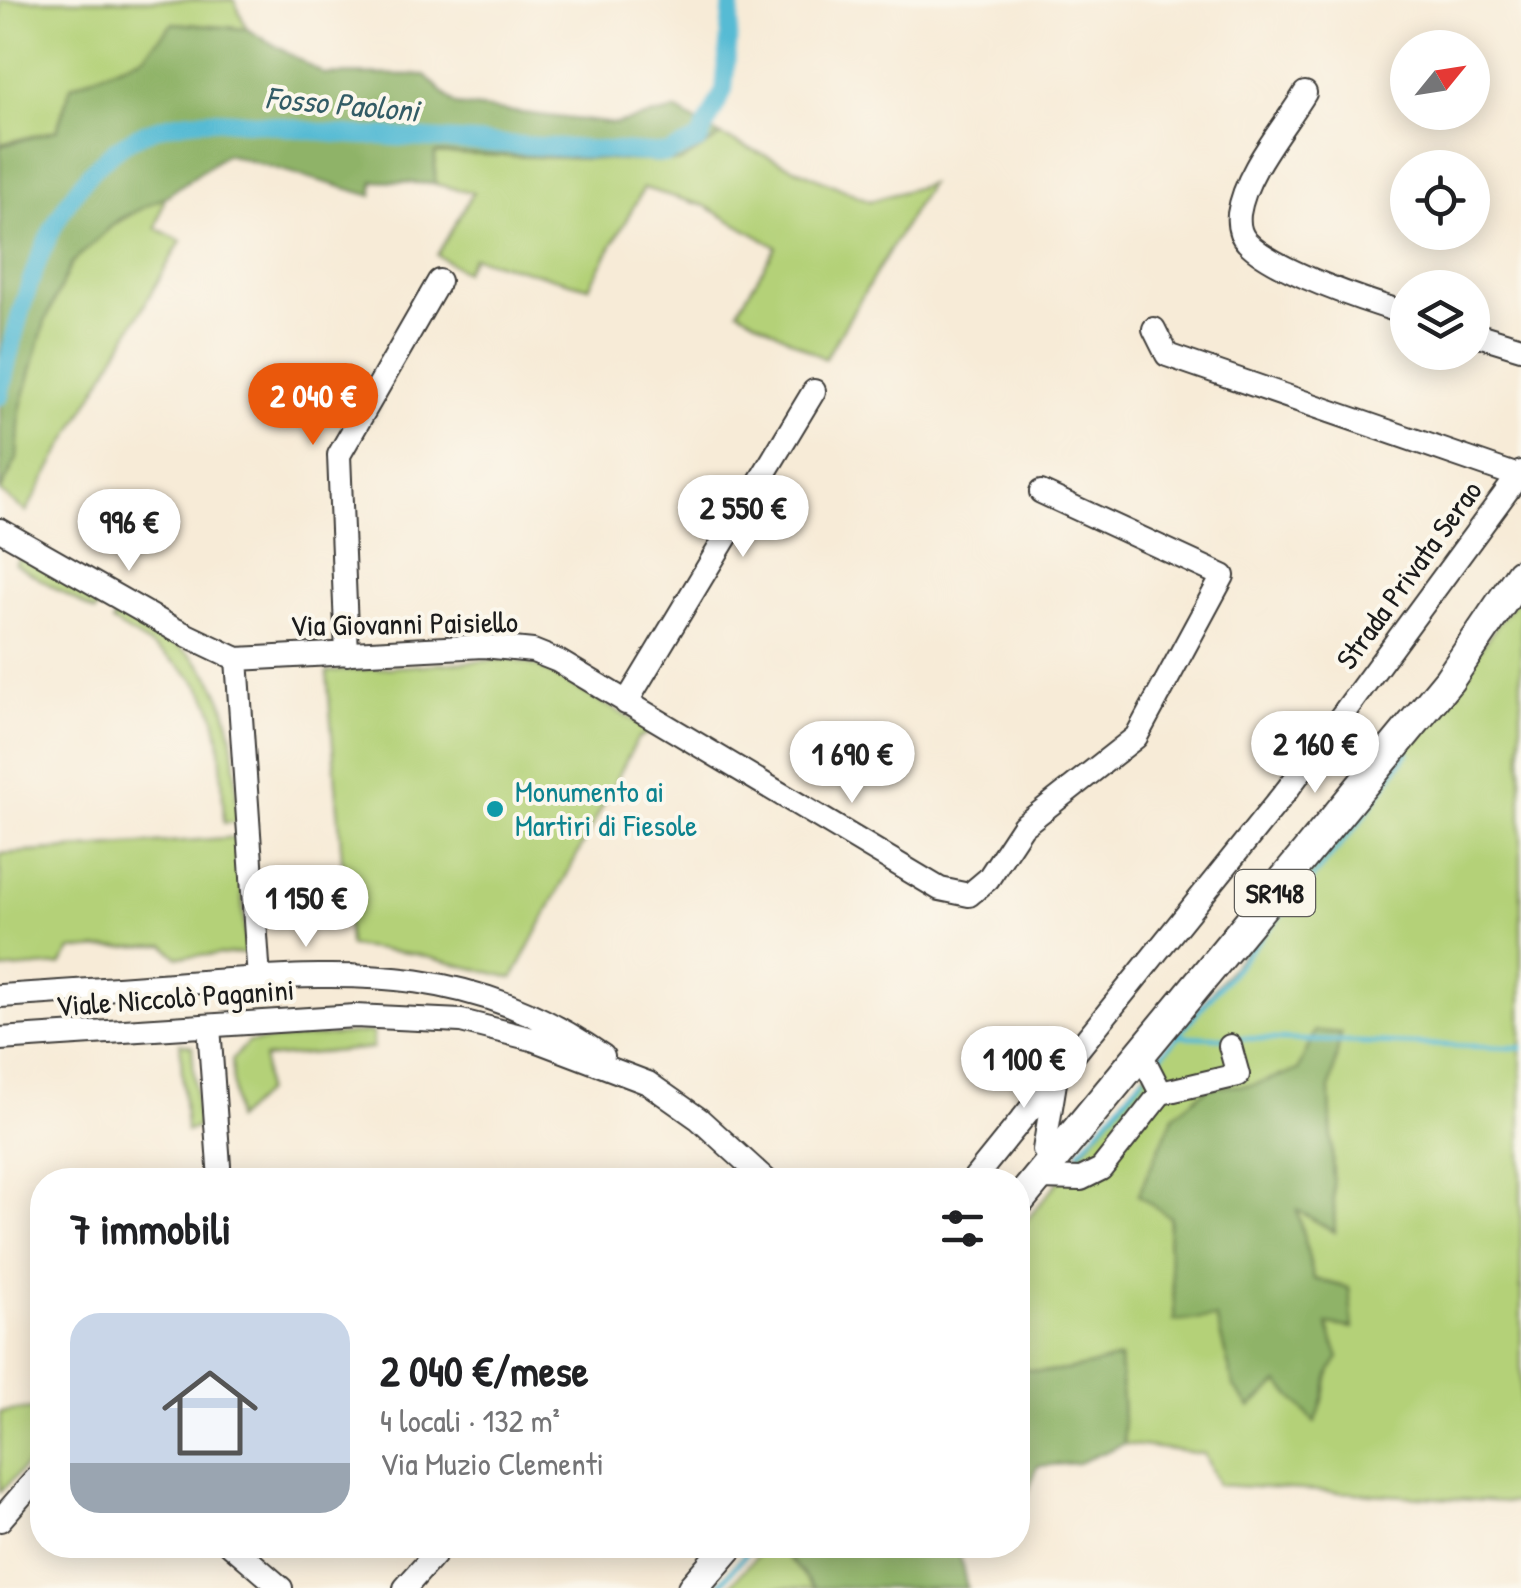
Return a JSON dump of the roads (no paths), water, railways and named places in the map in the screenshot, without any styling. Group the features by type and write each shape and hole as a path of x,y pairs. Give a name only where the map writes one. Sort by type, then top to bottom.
{"main road":[{"name":"SR148","path":"1033,1170 1521,567"},
{"name":"SR148","path":"1033,1170 1141,1054 1450,680 1521,574"},
{"path":"674,1588 699,1558"},
{"path":"693,1588 719,1558"}],"street":[{"path":"1305,93 1248,188 1240,232 1248,244 1274,259 1390,307"},
{"path":"347,654 338,455 439,280"},
{"path":"1154,329 1166,355 1520,474"},
{"path":"1490,339 1521,348"},
{"path":"626,703 814,391"},
{"name":"Strada Privata Serao","path":"1033,1170 1056,1079 1288,790 1520,474"},
{"name":"Via Giovanni Paisiello","path":"237,658 483,646 532,651 558,661 957,896 979,890 1022,826 1136,737 1222,576 1041,492"},
{"path":"0,530 174,630 237,658 259,978"},
{"path":"355,974 355,1016"},
{"name":"Viale Niccolò Paganini","path":"0,996 355,974 437,984 508,1003 564,1030 682,1105 753,1168"},
{"name":"Viale Niccolò Paganini","path":"0,1040 355,1016 418,1016 476,1024 631,1075"},
{"path":"209,1026 219,1168"},
{"path":"1033,1170 1082,1179 1101,1169 1160,1087 1238,1076 1230,1046"},
{"path":"1141,1054 1160,1087"},
{"path":"983,1168 1056,1079"},
{"path":"0,1520 30,1486"},
{"path":"246,1558 281,1588"},
{"path":"405,1588 431,1558"}],"waterway":[{"name":"Fosso Paoloni","path":"0,396 23,304 60,214 87,176 120,146 162,127 212,120 357,136 667,154 699,140 724,90 732,0"},
{"path":"1153,1065 1359,823 1408,752"},
{"path":"1178,1036 1225,1038"},
{"path":"1236,1038 1521,1048"},
{"path":"1080,1151 1143,1077"},
{"path":"717,1588 742,1558"}],"place":[{"name":"Monumento ai Martiri di Fiesole","path":"495,809"}]}
